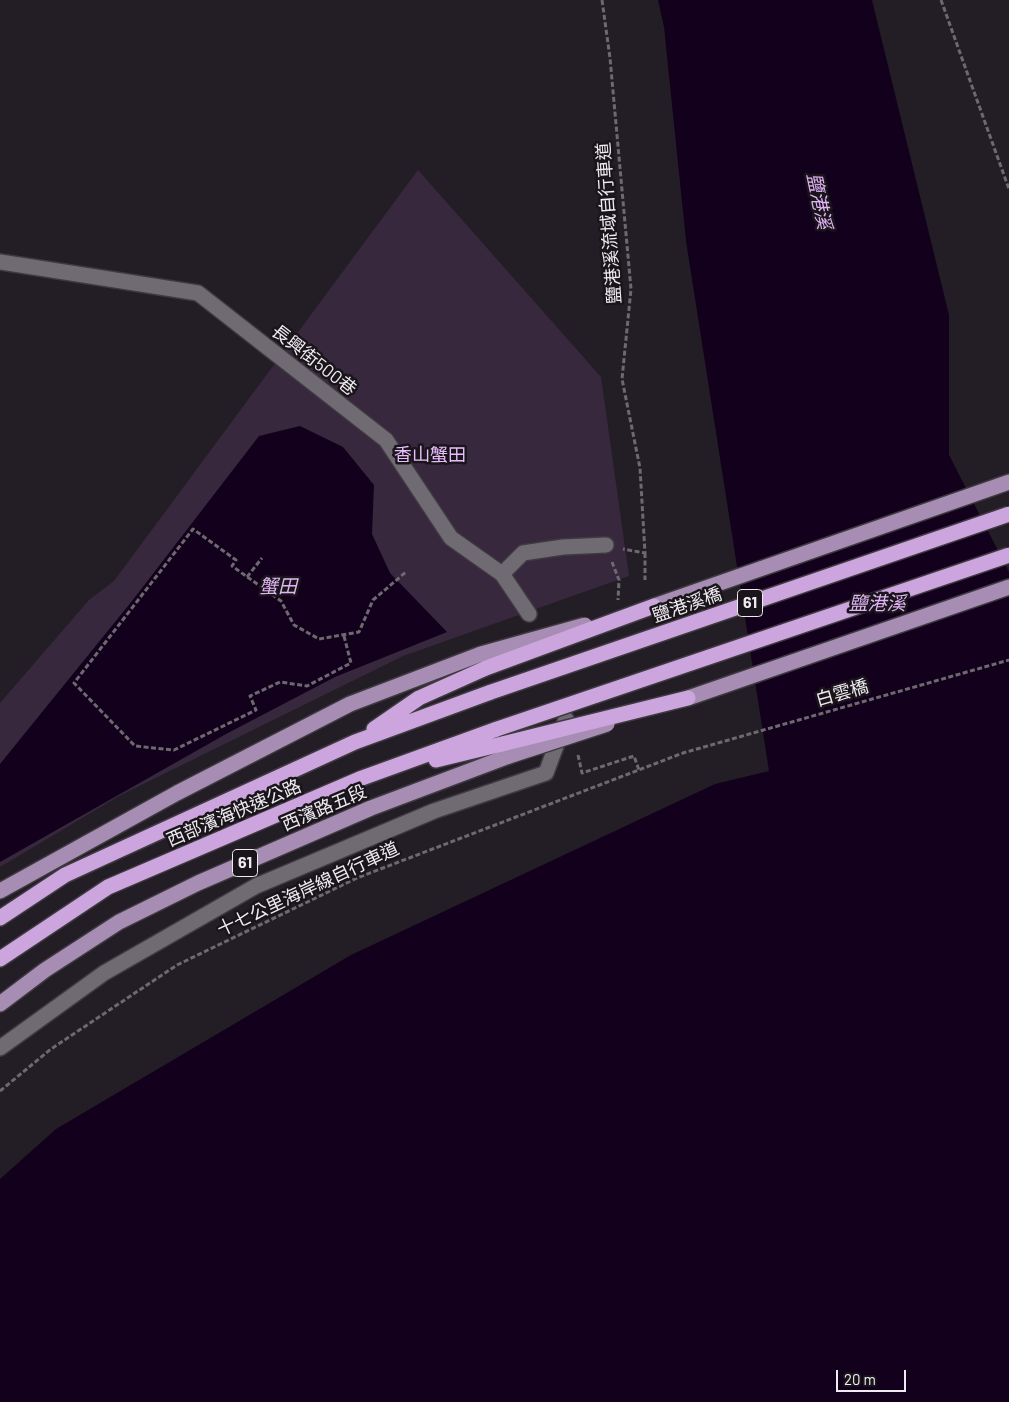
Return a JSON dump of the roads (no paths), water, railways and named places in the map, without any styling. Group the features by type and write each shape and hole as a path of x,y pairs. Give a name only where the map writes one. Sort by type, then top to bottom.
{"highway":[{"name":"鹽港溪橋","path":"491,692 1009,514"},
{"name":"西部濱海快速公路","path":"0,959 108,887 362,778 497,729 1009,555"},
{"path":"355,742 419,698 483,661 654,606"},
{"name":"西部濱海快速公路","path":"0,918 66,875 355,742 491,692"},
{"path":"362,778 505,750 688,698"}],"main road":[{"name":"鹽港溪橋","path":"654,606 1009,482"},
{"path":"688,698 1009,587"},
{"path":"0,891 177,793 350,704 483,661"},
{"name":"西濱路五段","path":"0,1004 45,970 119,922 198,883 505,750"}],"lane":[{"name":"長興街500巷","path":"0,262 198,293 386,440 451,538 502,574 529,614"},
{"path":"502,574 523,553 563,547 606,545"},
{"path":"0,1048 104,973 256,886 434,811 546,773 566,719"}],"water":[{"name":"鹽港溪","path":"658,0 872,0 949,315 949,455 1009,572 1009,1402 0,1402 0,1179 56,1129 351,955 715,784 769,771 686,241 664,27"},
{"name":"蟹田","path":"300,426 343,447 374,485 372,534 390,573 447,632 335,677 226,734 0,862 0,764 132,601 259,436"}],"park label":[{"name":"香山蟹田","path":"430,455"}]}
